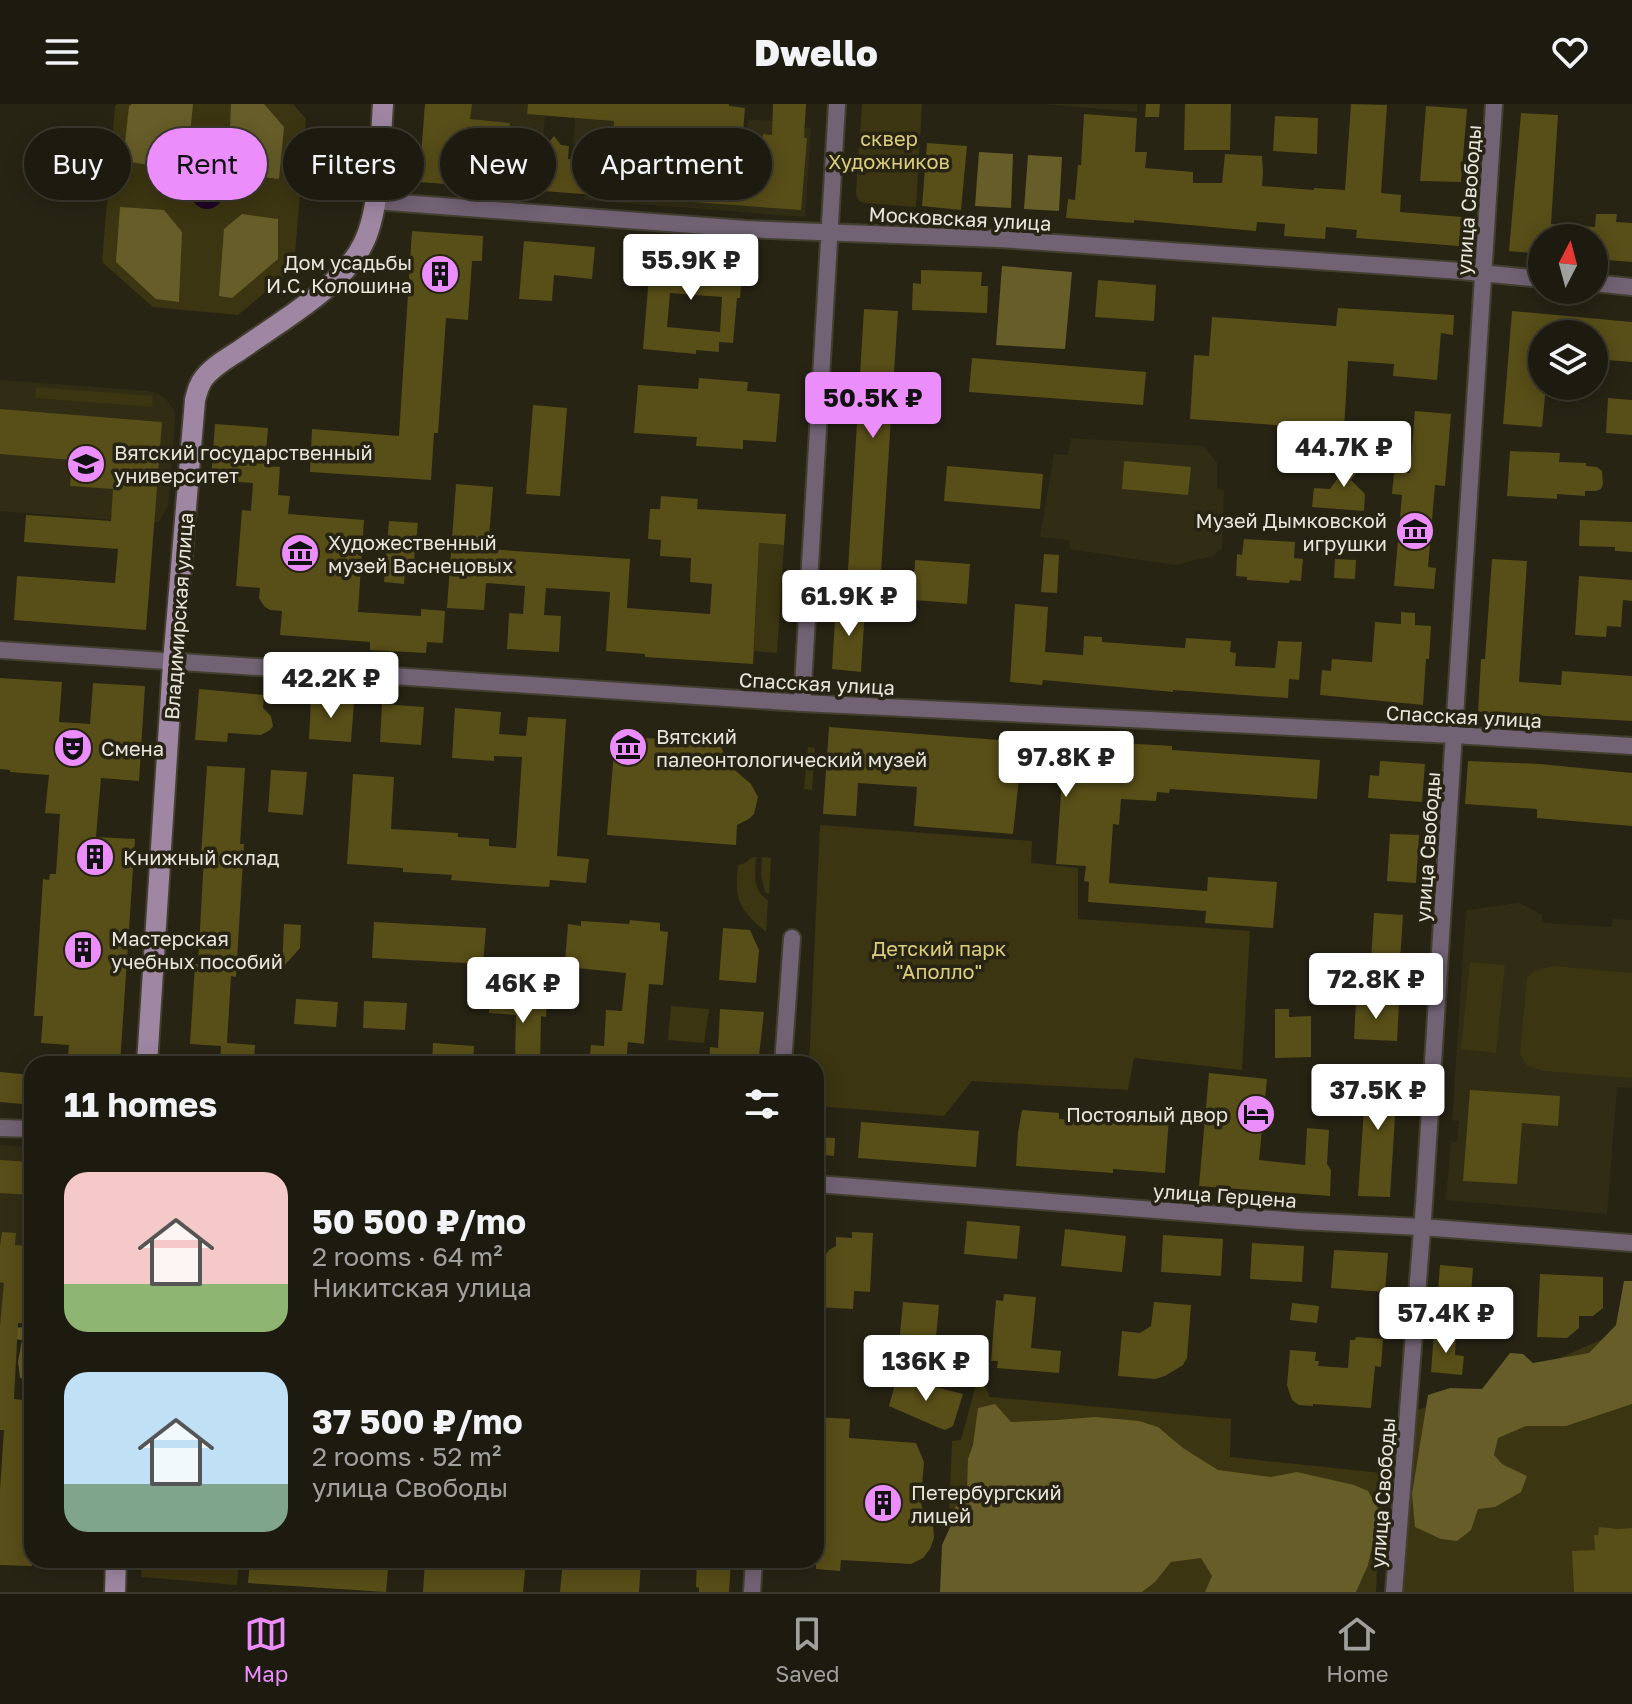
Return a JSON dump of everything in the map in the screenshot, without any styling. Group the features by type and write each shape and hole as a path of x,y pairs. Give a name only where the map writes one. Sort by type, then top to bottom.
{"main road":[{"name":"Владимирская улица","path":"148,1056 173,663 195,400 199,385 212,369 312,299 358,254 368,235 375,201 383,104"},
{"path":"115,1592 116,1568"}],"street":[{"path":"802,703 837,104"},
{"name":"улица Свободы","path":"1394,1592 1421,1227 1494,104"},
{"name":"Московская улица","path":"375,201 746,229 999,239 1528,278"},
{"path":"1608,284 1632,287"},
{"name":"Спасская улица","path":"0,650 802,703 1632,746"},
{"path":"784,1056 792,938"},
{"path":"0,1128 24,1129"},
{"name":"улица Герцена","path":"824,1185 1632,1243"},
{"path":"752,1592 754,1568"}],"shaded area":[{"path":"193,104 191,128 147,128 147,165 131,162 131,128 127,128 129,106"},
{"path":"231,104 264,104 284,127 279,179 267,177 267,128 230,128"},
{"path":"425,104 628,104 677,122 680,128 574,128 575,118 545,116 544,128 440,128 440,184 424,182"},
{"path":"1041,104 1137,104 1137,112"},
{"path":"748,119 772,121 773,125 811,128 805,217 584,200 772,200 772,128 747,128"},
{"path":"979,152 1013,154 1011,208 975,206"},
{"path":"1028,155 1062,157 1059,211 1024,209"},
{"path":"193,200 221,200 207,209"},
{"path":"120,207 164,210 182,232 179,302 156,299 116,262"},
{"path":"242,214 278,219 278,259 232,298 219,296 224,229"},
{"path":"1002,266 1072,272 1065,349 996,345"},
{"name":"Вятский государственный университет","path":"0,380 148,391 165,398 174,410 175,422 168,506 160,521 0,511"},
{"path":"1071,438 1204,446 1217,463 1217,488 1224,491 1222,548 1213,556 1174,565 1070,549 1069,540 1040,537 1054,454 1068,455"},
{"path":"1520,903 1542,915 1542,923 1612,927 1613,919 1632,920 1632,1088 1617,1087 1607,1214 1446,1200 1451,1142 1457,1142 1459,1121 1452,1120 1466,910"},
{"path":"0,1145 24,1146 24,1323 0,1321"},
{"path":"1624,1281 1632,1281 1632,1404 1566,1426 1526,1426 1498,1438 1494,1455 1502,1464 1527,1476 1521,1492 1495,1507 1478,1509 1471,1530 1457,1541 1441,1539 1415,1527 1412,1494 1428,1395 1450,1388 1482,1389 1510,1353 1523,1354 1533,1363 1589,1353 1616,1325"},
{"path":"24,1327 24,1379 20,1378 18,1362 22,1340 0,1338 10,1328"},
{"path":"995,1404 1011,1422 1095,1417 1139,1421 1158,1427 1183,1448 1218,1470 1271,1477 1297,1472 1368,1491 1380,1512 1368,1565 1356,1592 1205,1592 1212,1576 1201,1558 1171,1562 1142,1592 940,1592 942,1545 953,1521 954,1510 967,1489 968,1459 978,1408"}],"green space":[{"path":"293,104 306,119 305,128 283,128 283,200 299,200 294,268 238,315 153,307 102,262 107,200 131,200 131,128 113,128 115,106"},
{"name":"сквер Художников","path":"862,104 922,104 916,207 859,201 856,194"},
{"path":"36,387 153,396 152,407 35,398"},
{"path":"759,543 784,545 777,653 754,651"},
{"path":"808,747 815,748 812,790 804,789"},
{"name":"Детский парк \"Аполло\"","path":"820,825 1032,841 1031,863 1078,868 1078,919 1250,931 1242,1070 1134,1058 1128,1090 972,1081 944,1116 824,1107 824,1056 809,1056"},
{"path":"756,857 757,887 768,900 766,932 744,910 738,896 738,865"},
{"path":"762,857 771,858 769,894 765,892 761,876"},
{"path":"1470,962 1505,965 1496,1053 1461,1049"},
{"path":"1553,966 1632,973 1632,1078 1544,1071 1527,1066 1520,1054 1527,978 1534,971"},
{"path":"671,1006 709,1009 704,1043 668,1040"},
{"path":"1632,1329 1632,1592 1403,1592 1417,1410 1502,1383"},
{"path":"976,1384 985,1386 990,1397 1231,1419 1230,1457 1382,1473 1376,1592 946,1592 952,1441 961,1440"},
{"path":"142,1568 238,1568 237,1585 141,1577"}],"building":[{"path":"425,104 472,104 470,119 510,123 509,128 440,128 440,184 424,182"},
{"path":"528,104 729,104 745,108 743,128 614,128 614,121 527,114"},
{"path":"773,104 806,104 804,138 807,138 801,210 665,200 772,200"},
{"path":"1146,104 1160,104 1159,117 1145,117"},
{"path":"1185,104 1231,104 1230,150 1184,150"},
{"path":"1351,104 1387,105 1381,193 1401,195 1400,212 1462,217 1459,246 1356,238 1357,230 1326,227 1325,239 1284,236 1285,224 1257,222 1256,231 1134,220 1134,223 1066,218 1068,199 1075,200 1084,114 1137,118 1135,152 1147,152 1145,168 1193,172 1193,183 1222,183 1225,154 1262,156 1262,186 1345,190"},
{"path":"1426,106 1467,109 1461,182 1420,181"},
{"path":"1521,113 1558,115 1551,224 1528,224 1528,253 1509,251"},
{"path":"1275,116 1318,118 1317,154 1273,151"},
{"path":"556,139 561,145 569,146 572,193 556,192"},
{"path":"927,143 967,146 961,210 922,206"},
{"path":"1596,214 1617,214 1616,222 1632,223 1632,262 1608,260 1608,224 1595,224"},
{"path":"412,231 483,236 482,261 472,261 468,320 446,318 438,433 434,433 431,480 310,472 312,429 399,436"},
{"path":"524,241 595,247 592,279 554,275 552,301 519,299"},
{"path":"651,251 743,258 733,343 719,342 719,352 696,350 696,354 643,349","holes":["670,293 722,297 720,332 667,327"]},
{"path":"921,270 982,272 981,286 988,286 987,313 912,310 913,283 921,284"},
{"path":"1098,280 1156,285 1154,321 1095,317"},
{"path":"1338,308 1454,315 1453,335 1441,333 1437,380 1393,376 1394,364 1348,361 1344,430 1190,419 1194,355 1209,356 1212,317 1336,326"},
{"path":"864,309 898,311 881,572 848,570"},
{"path":"1512,311 1632,322 1632,362 1608,360 1608,320 1528,320 1528,400 1545,400 1542,427 1503,424"},
{"path":"972,358 1146,372 1143,405 969,392"},
{"path":"699,378 748,382 747,391 780,394 776,442 743,440 743,449 696,446 697,437 634,433 638,385 698,389"},
{"path":"1608,398 1632,400 1632,435 1606,433"},
{"path":"533,405 567,408 560,496 526,494"},
{"path":"0,409 162,422 146,630 14,620 17,576 115,583 118,549 24,542 26,515 111,521 113,489 70,486 72,460 0,454"},
{"path":"1415,411 1451,414 1445,486 1435,485 1428,567 1436,568 1434,589 1394,586 1402,495 1392,494 1394,472 1410,473"},
{"name":"Художественный музей Васнецовых","path":"215,424 268,428 265,466 280,467 278,495 290,496 288,514 364,520 358,612 421,616 421,609 445,611 443,643 427,642 426,653 370,650 370,642 280,635 282,611 264,606 259,598 260,588 236,586 242,510 251,511 253,483 211,480"},
{"path":"1360,447 1370,454 1351,480 1365,494 1364,511 1312,507 1314,488 1330,489"},
{"path":"1510,451 1560,453 1559,462 1586,463 1586,466 1597,467 1602,471 1603,484 1596,491 1585,491 1585,496 1557,494 1557,499 1507,496"},
{"path":"1124,461 1191,467 1188,495 1122,489"},
{"path":"947,466 1043,474 1040,509 944,501"},
{"path":"456,484 493,487 488,549 630,559 627,608 710,614 712,584 690,582 691,558 660,556 661,540 648,539 650,509 660,509 661,496 698,499 697,509 786,514 784,545 759,543 753,664 645,657 645,654 606,651 610,592 546,588 544,615 561,616 559,652 507,649 509,613 523,614 525,586 486,583 484,610 447,608"},
{"path":"1580,520 1632,522 1632,552 1615,551 1615,547 1579,546"},
{"path":"389,521 418,523 414,561 406,560 404,584 384,582"},
{"path":"1244,539 1295,542 1294,558 1303,559 1301,581 1247,580 1247,577 1236,576 1237,554 1242,555"},
{"path":"1044,554 1059,555 1057,593 1041,592"},
{"path":"1335,559 1356,560 1355,579 1334,578"},
{"path":"1492,559 1527,561 1519,682 1561,685 1562,671 1632,676 1632,721 1478,712"},
{"path":"915,560 970,564 967,604 913,600"},
{"path":"1579,576 1632,580 1632,601 1623,600 1621,627 1607,626 1606,637 1575,635"},
{"path":"1015,604 1048,607 1045,652 1083,655 1084,636 1102,637 1102,642 1185,648 1186,638 1231,641 1230,652 1236,653 1235,666 1275,668 1278,641 1302,642 1299,680 1289,679 1288,698 1173,692 1043,680 1042,685 1010,682"},
{"path":"836,605 865,607 861,672 832,669"},
{"path":"1401,612 1415,613 1415,625 1431,626 1423,705 1320,695 1322,670 1331,671 1332,659 1372,662 1375,622 1401,624"},
{"path":"0,678 62,682 59,722 90,724 93,683 145,686 139,781 101,778 96,837 135,839 121,1056 68,1056 69,1045 41,1043 43,1016 34,1016 43,879 49,880 50,874 56,874 60,814 45,813 49,775 0,769"},
{"path":"199,689 264,695 263,708 271,716 273,726 261,735 228,733 227,742 195,740"},
{"path":"311,699 354,702 351,742 309,739"},
{"path":"382,704 424,707 421,745 380,742"},
{"path":"455,708 501,712 499,734 526,736 528,717 566,719 557,856 589,859 586,883 550,880 549,887 501,884 451,880 452,875 403,872 403,868 347,864 353,774 394,777 391,829 458,833 458,837 489,839 489,846 516,848 522,757 494,756 494,761 452,758"},
{"path":"829,727 1104,748 1104,742 1172,746 1172,750 1320,760 1317,799 1170,789 1169,793 1157,792 1156,801 1121,799 1119,825 1113,824 1109,883 1207,891 1208,877 1277,882 1273,928 1205,923 1206,911 1088,902 1089,882 1084,881 1086,866 1056,864 1062,780 1019,778 1013,834 914,826 917,787 858,783 856,816 823,814"},
{"path":"646,738 719,743 731,767 751,784 758,797 754,814 737,825 736,845 607,835 615,740 646,743"},
{"path":"1380,761 1425,764 1422,802 1368,798 1370,775 1379,776"},
{"path":"1468,761 1632,773 1632,826 1537,818 1537,809 1465,804"},
{"path":"207,766 245,768 236,977 231,976 227,1043 255,1045 254,1056 220,1056 221,1046 190,1044 195,964 198,964 204,857 201,856"},
{"path":"271,770 307,772 303,815 268,812"},
{"path":"1390,834 1419,835 1416,883 1387,881"},
{"path":"1374,913 1403,915 1400,962 1371,960"},
{"path":"630,920 660,923 660,931 668,932 663,985 649,984 644,1044 628,1042 627,1056 590,1056 591,1045 604,1046 606,1010 622,1011 626,973 577,968 577,963 565,962 568,924 581,926 581,921 629,924"},
{"path":"374,922 486,928 483,964 372,958"},
{"path":"284,924 301,925 300,948 282,968"},
{"path":"723,928 750,930 759,950 756,983 719,980"},
{"path":"490,996 547,1000 546,1017 541,1016 540,1056 515,1056 516,1015 489,1013"},
{"path":"296,999 338,1002 336,1027 294,1024"},
{"path":"364,1001 407,1003 405,1030 363,1028"},
{"path":"1356,1001 1399,1003 1397,1041 1354,1039"},
{"path":"720,1009 764,1012 759,1056 709,1056 710,1047 718,1048"},
{"path":"1275,1009 1289,1009 1289,1017 1311,1016 1311,1057 1275,1058"},
{"path":"433,1043 474,1046 473,1056 432,1056"},
{"path":"1367,1065 1398,1067 1390,1197 1358,1196"},
{"path":"0,1072 24,1074 24,1104 0,1102"},
{"path":"1209,1073 1267,1079 1259,1160 1305,1165 1307,1128 1329,1130 1327,1164 1331,1170 1330,1196 1199,1186"},
{"path":"1470,1090 1560,1096 1558,1126 1522,1123 1517,1184 1463,1181"},
{"path":"1022,1110 1059,1113 1059,1119 1136,1123 1137,1114 1169,1117 1165,1173 1113,1169 1113,1173 1016,1166"},
{"path":"861,1122 979,1131 976,1167 858,1158"},
{"path":"824,1137 835,1138 834,1156 824,1155"},
{"path":"0,1160 24,1162 24,1194 0,1193"},
{"path":"967,1221 1020,1226 1017,1259 964,1254"},
{"path":"1065,1229 1126,1236 1122,1272 1061,1266"},
{"path":"2,1232 16,1233 15,1245 24,1246 24,1323 18,1323 14,1399 24,1400 24,1566 0,1565 4,1430 0,1430 0,1325 4,1283 0,1282"},
{"path":"852,1232 873,1233 870,1292 854,1291 853,1309 824,1307 824,1257 836,1246 836,1237 852,1238"},
{"path":"1163,1235 1223,1239 1221,1276 1161,1272"},
{"path":"1252,1243 1304,1246 1302,1282 1250,1279"},
{"path":"1334,1250 1388,1253 1385,1292 1331,1288"},
{"path":"1440,1265 1473,1268 1470,1308 1437,1305"},
{"path":"1540,1274 1603,1277 1603,1308 1593,1316 1579,1316 1579,1328 1567,1338 1537,1337"},
{"path":"1004,1294 1036,1297 1031,1348 1061,1351 1059,1373 997,1368 998,1361 991,1361 996,1300 1003,1301"},
{"path":"903,1302 939,1305 935,1348 899,1344"},
{"path":"1154,1302 1191,1305 1187,1358 1183,1365 1155,1379 1118,1376 1122,1331 1140,1333 1151,1326"},
{"path":"1292,1303 1319,1306 1317,1323 1290,1320"},
{"path":"1434,1333 1456,1335 1455,1355 1464,1356 1462,1375 1431,1372"},
{"path":"1356,1337 1383,1339 1381,1367 1375,1366 1371,1408 1299,1405 1292,1400 1287,1385 1290,1350 1316,1352 1318,1366 1348,1368 1350,1340"},
{"path":"897,1377 963,1394 953,1426 945,1430 889,1406"},
{"name":"Петербургский лицей","path":"824,1417 850,1419 849,1438 916,1443 924,1462 919,1495 923,1511 933,1524 934,1538 923,1558 911,1564 841,1560 840,1571 816,1569 824,1568"},
{"path":"1599,1527 1632,1528 1632,1592 1574,1592 1572,1551 1595,1550 1594,1535 1598,1535"},
{"path":"249,1568 388,1568 386,1592 248,1583"},
{"path":"424,1568 525,1568 523,1592 423,1592"},
{"path":"562,1568 641,1568 639,1592 560,1592"},
{"path":"697,1568 730,1568 729,1592 699,1592 696,1587"}],"place":[{"name":"Дом усадьбы И.С. Колошина","path":"440,274"},
{"name":"Вятский государственный университет","path":"86,464"},
{"name":"Музей Дымковской игрушки","path":"1415,531"},
{"name":"Художественный музей Васнецовых","path":"300,553"},
{"name":"Вятский палеонтологический музей","path":"628,747"},
{"name":"Смена","path":"73,748"},
{"name":"Книжный склад","path":"95,857"},
{"name":"Мастерская учебных пособий","path":"83,950"},
{"name":"Постоялый двор","path":"1256,1114"},
{"name":"Петербургский лицей","path":"883,1503"}]}
